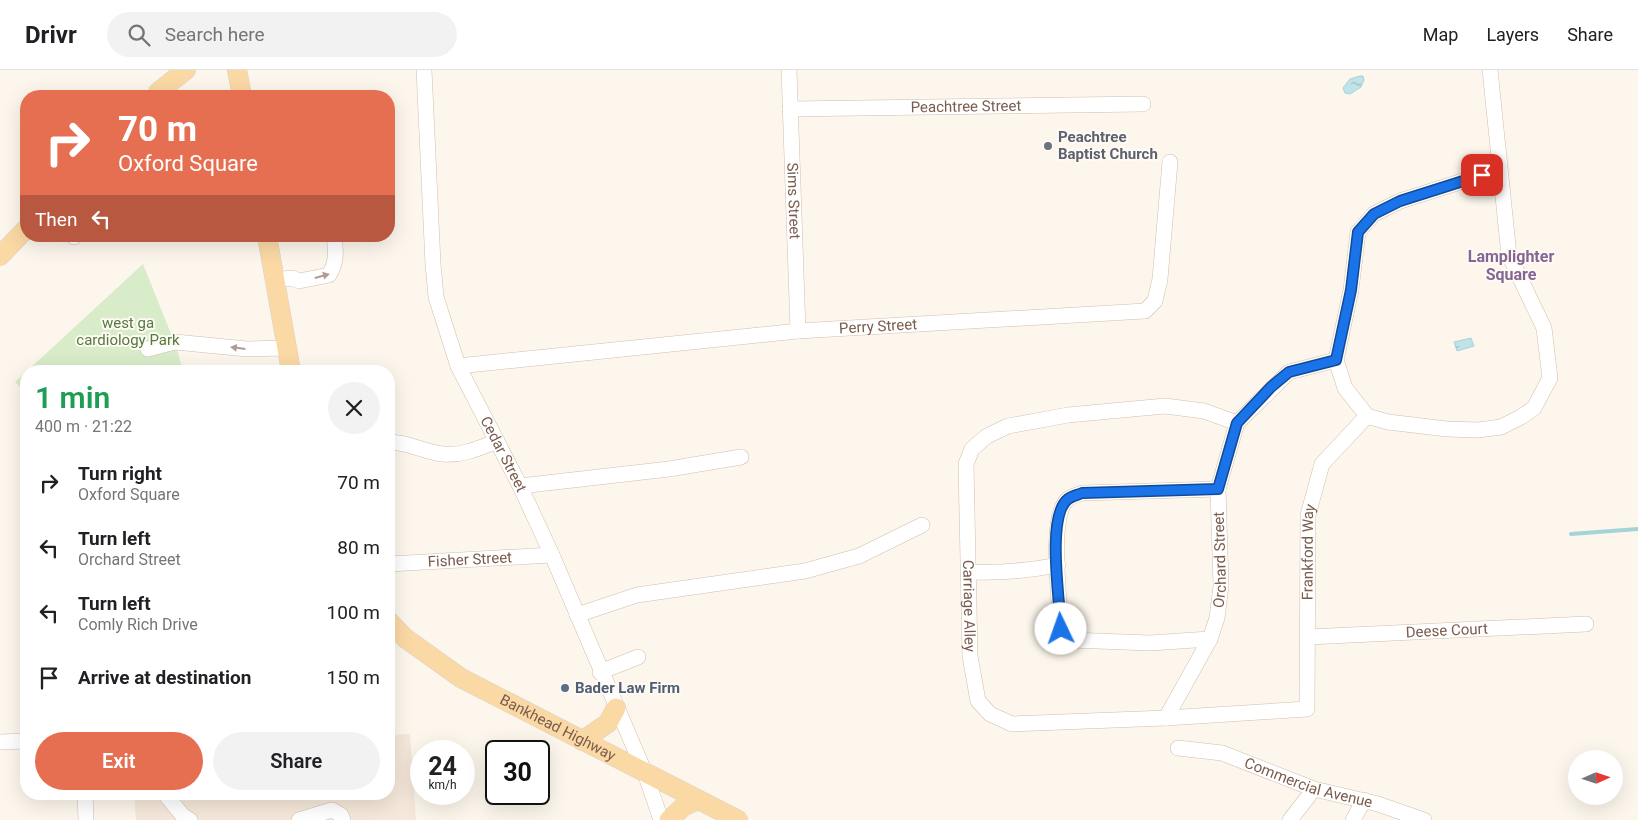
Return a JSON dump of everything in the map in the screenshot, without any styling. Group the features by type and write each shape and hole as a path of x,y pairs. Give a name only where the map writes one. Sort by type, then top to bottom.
{"main road":[{"path":"159,90 176,70"},
{"path":"161,90 186,70"},
{"path":"0,256 20,235"},
{"path":"268,242 290,365"},
{"name":"Bankhead Highway","path":"395,627 405,638 461,678 738,820"},
{"path":"582,741 608,723 616,708"},
{"path":"669,820 684,806 698,800"}],"street":[{"name":"Cedar Street","path":"424,70 435,289 458,366 520,486 552,555 600,672 645,773 661,820"},
{"name":"Sims Street","path":"789,70 798,331"},
{"path":"1490,70 1498,170 1509,255 1544,328 1550,378 1534,408 1501,427 1478,430 1423,426 1367,416 1345,388 1336,360 1351,290 1358,232 1374,214 1400,201 1498,170"},
{"name":"Peachtree Street","path":"790,109 1143,104"},
{"name":"Perry Street","path":"458,366 798,331 1145,311 1155,301 1160,279 1170,162"},
{"path":"275,280 292,278 299,281 329,275 335,265 335,242"},
{"path":"148,349 174,342 247,348 287,348"},
{"name":"Orchard Street","path":"1166,718 1210,639 1217,618 1221,586 1218,489 1237,423 1271,387 1289,372 1336,360"},
{"name":"Carriage Alley","path":"1237,423 1204,411 1165,406 1068,415 1008,426 987,436 972,449 966,464 970,572 970,656 978,701 990,714 1012,724 1166,718 1307,709"},
{"name":"Frankford Way","path":"1307,709 1308,515 1322,464 1367,416"},
{"path":"395,442 443,454 464,454 497,441"},
{"path":"520,486 669,469 741,457"},
{"path":"1210,639 1150,643 1071,640 1061,629 1056,535 1059,514 1067,500 1082,493 1218,489"},
{"path":"577,615 637,595 805,571 859,556 922,525"},
{"name":"Fisher Street","path":"395,564 552,555"},
{"path":"970,572 1021,572 1058,565"},
{"name":"Deese Court","path":"1308,637 1586,624"},
{"path":"600,672 638,657"},
{"path":"0,742 20,742"},
{"name":"Commercial Avenue","path":"1178,748 1222,754 1314,789 1364,800 1402,816 1424,820"},
{"path":"1290,820 1314,789"},
{"path":"85,800 86,820"},
{"path":"169,800 183,816 190,820"},
{"path":"1353,820 1364,800"},
{"path":"299,820 332,810 341,815 343,820"}],"shaded area":[{"path":"410,734 410,805 415,805 416,820 136,820 134,800 395,800 395,735"}],"green space":[{"name":"west ga cardiology Park","path":"143,264 177,349 181,365 34,365"},
{"path":"20,377 20,387 15,382"}],"water":[{"path":"1363,76 1364,80 1361,87 1350,94 1345,93 1343,88 1350,79"},
{"path":"1471,338 1474,346 1457,351 1454,342"}],"waterway":[{"path":"1571,534 1638,529"}],"place":[{"name":"Peachtree Baptist Church","path":"1048,146"},
{"name":"Bader Law Firm","path":"565,688"}],"district":[{"name":"Lamplighter Square","path":"1511,265"}],"route":[{"path":"1061,629 1056,535 1059,514 1067,500 1082,493 1218,489 1237,423 1271,387 1289,372 1336,360 1351,290 1358,232 1374,214 1400,201 1434,188 1482,175"}]}
